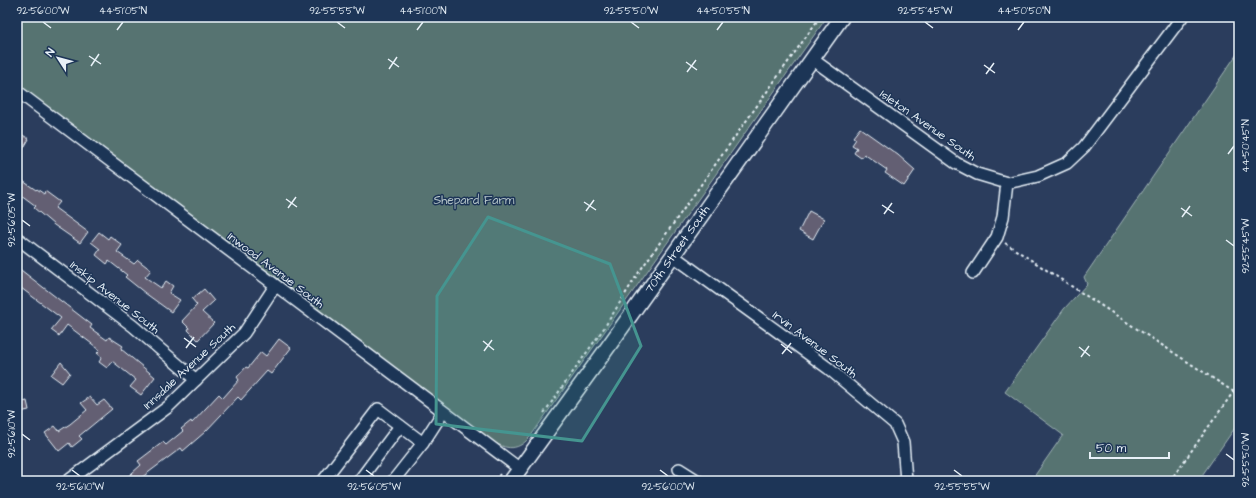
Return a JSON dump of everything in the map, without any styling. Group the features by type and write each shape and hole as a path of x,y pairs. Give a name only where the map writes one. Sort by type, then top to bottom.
{"main road":[{"name":"70th Street South","path":"511,481 604,354 672,255 842,17"}],"street":[{"path":"973,274 997,237 1003,217 1007,184 1038,176 1067,163 1084,147 1182,17"},
{"name":"Isleton Avenue South","path":"812,59 956,164 977,174 1007,184"},
{"name":"Inwood Avenue South","path":"17,91 520,469"},
{"name":"Inskip Avenue South","path":"17,238 133,326 196,380"},
{"name":"Irvin Avenue South","path":"672,255 828,368 895,424 903,442 906,479"},
{"name":"Innsdale Avenue South","path":"68,481 168,407 244,333 275,286"},
{"path":"323,481 378,409 423,443"},
{"path":"393,481 423,443 443,412"},
{"path":"359,481 400,426"},
{"path":"679,468 698,481"}],"path":[{"path":"539,419 604,328 647,260 820,17"},
{"path":"997,237 1234,392"},
{"path":"1170,481 1239,384"}],"highlighted area":[{"path":"488,217 610,264 641,346 582,441 436,424 437,296"}],"green space":[{"name":"Shepard Farm","path":"17,17 827,17 530,437 520,445 510,448 499,445 487,438 17,84"},
{"path":"1239,51 1239,422 1198,481 1031,481 1063,435 1005,392 1064,309 1087,284 1084,277"}],"building":[{"path":"860,128 898,155 915,170 904,186 885,173 887,170 864,154 861,158 854,153 857,148 852,145 856,139 853,137"},
{"path":"21,134 29,139 22,151 17,148 17,142"},
{"path":"17,177 44,194 45,191 60,202 55,208 88,232 80,243 54,225 34,208 36,206 17,192"},
{"path":"809,211 824,219 813,239 799,231"},
{"path":"99,232 108,239 110,236 122,245 117,252 134,264 138,260 151,270 145,277 161,288 166,281 173,286 169,293 180,300 171,312 125,277 127,275 109,261 107,264 96,255 100,249 91,242"},
{"path":"17,267 92,325 90,328 107,340 109,337 123,346 121,349 155,377 141,395 130,387 136,380 112,361 107,368 99,362 102,357 97,353 100,350 67,325 59,336 51,330 61,318 17,285"},
{"path":"204,289 214,301 202,312 214,323 198,340 188,330 189,328 182,321 197,305 192,299"},
{"path":"279,339 291,348 271,374 267,371 241,400 238,397 205,432 183,451 181,448 137,481 123,481 141,465 138,461 163,442 166,445 183,431 181,429 191,421 192,423 219,394 223,398 239,380 237,377 246,367 248,368 261,352 266,356"},
{"path":"61,362 70,373 62,383 51,375"},
{"path":"90,397 97,405 104,400 112,409 79,436 82,439 72,447 69,443 59,451 45,433 55,426 59,431 70,424 87,410 81,403"},
{"path":"27,401 29,410 20,412 18,403"}]}
